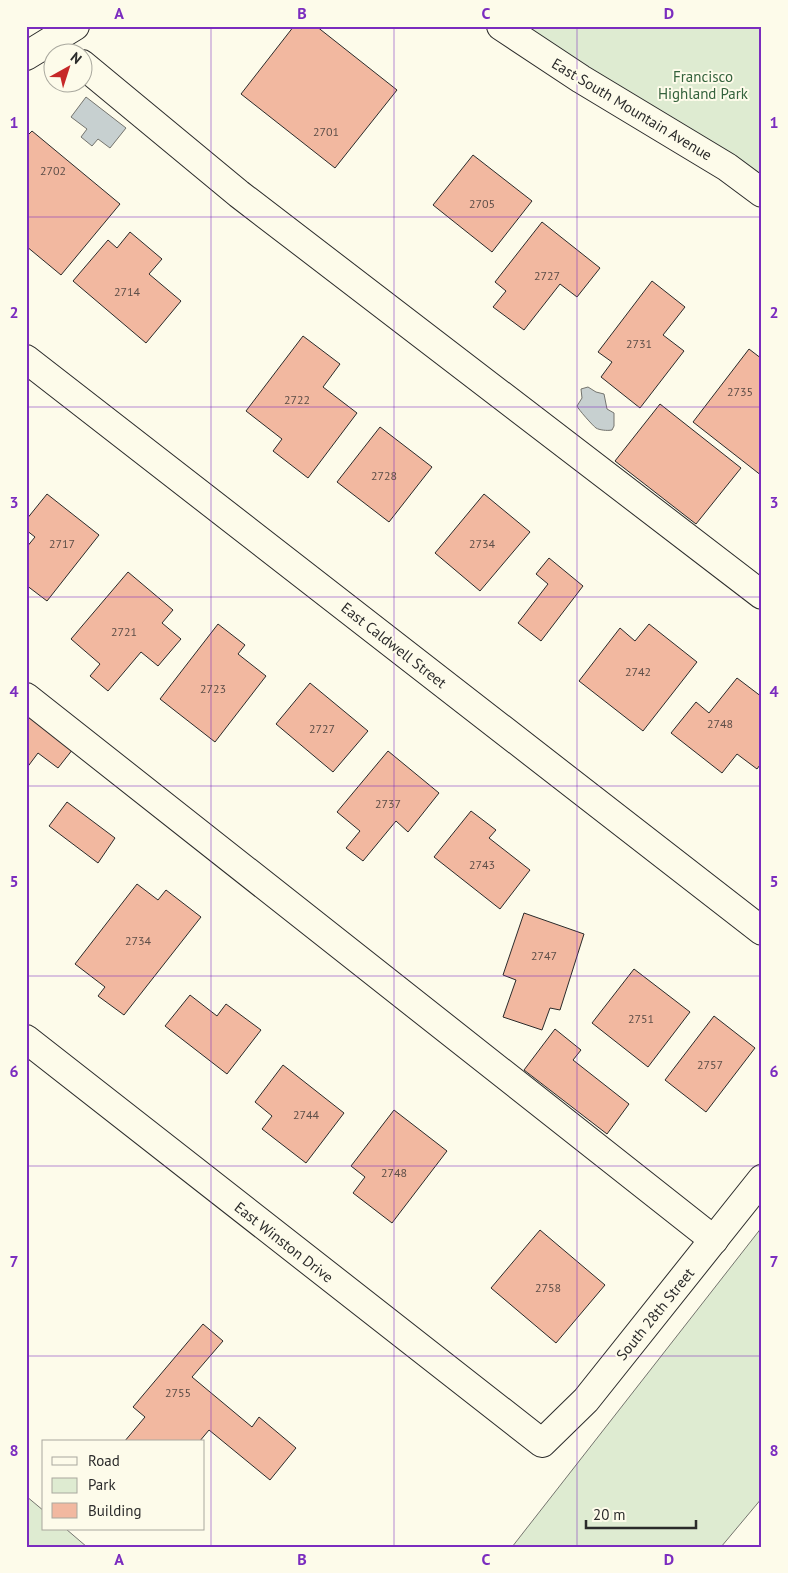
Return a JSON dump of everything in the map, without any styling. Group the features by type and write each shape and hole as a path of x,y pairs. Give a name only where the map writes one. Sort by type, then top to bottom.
{"street":[{"name":"East South Mountain Avenue","path":"501,26 581,79 727,167 762,193"},
{"path":"26,56 66,39"},
{"path":"92,72 247,200 762,595"},
{"name":"East Caldwell Street","path":"26,358 762,931"},
{"path":"26,697 714,1240"},
{"name":"East Winston Drive","path":"26,1039 542,1443"},
{"name":"South 28th Street","path":"542,1443 586,1400 762,1178"}],"green space":[{"name":"Francisco Highland Park","path":"501,26 762,26 762,193"},
{"path":"762,1227 762,1498 721,1547 512,1547"},
{"path":"26,1496 42,1509 42,1530 67,1530 87,1547 26,1547"}],"shaded area":[{"path":"86,97 126,128 110,148 98,139 92,146 81,137 87,129 71,117"},
{"path":"588,387 604,394 607,409 614,413 614,426 612,430 596,428 577,406 582,398 581,389"}],"building":[{"path":"294,26 316,26 397,90 335,168 241,94"},
{"path":"32,131 120,204 61,275 26,246 26,137"},
{"path":"473,155 532,201 492,252 433,205"},
{"path":"542,222 600,268 577,297 560,284 524,330 493,307 506,291 495,282"},
{"path":"130,232 162,259 149,274 181,301 146,343 73,281 108,240 117,248"},
{"path":"652,281 685,307 663,335 684,351 640,408 601,377 612,362 598,352"},
{"path":"303,336 340,364 323,387 357,413 308,478 273,451 282,439 246,411"},
{"path":"749,349 762,359 762,476 693,422"},
{"path":"660,404 741,468 696,524 615,461"},
{"path":"380,427 432,467 389,522 337,482"},
{"path":"47,494 99,535 47,601 26,585 26,548 35,537 26,530 26,520"},
{"path":"484,494 530,532 480,591 435,553"},
{"path":"549,558 583,586 541,641 518,623 548,584 536,574"},
{"path":"128,572 173,610 162,623 181,639 158,666 141,652 108,691 90,676 100,664 71,639"},
{"path":"218,624 245,645 238,654 266,676 215,742 160,699"},
{"path":"649,624 697,662 643,731 579,681 620,628 635,641"},
{"path":"737,678 762,697 762,762 757,769 737,754 722,773 671,733 696,702 709,713"},
{"path":"310,683 368,731 333,772 276,724"},
{"path":"26,713 73,749 58,768 38,753 26,769"},
{"path":"388,751 439,793 408,832 396,821 363,861 346,848 360,831 337,812"},
{"path":"67,802 115,838 98,863 49,826"},
{"path":"471,811 496,830 489,838 530,870 500,909 434,857"},
{"path":"137,884 158,900 166,890 201,917 124,1015 98,996 105,987 75,964"},
{"path":"524,913 584,934 560,1010 550,1008 542,1030 503,1017 516,980 503,975"},
{"path":"634,969 690,1012 648,1067 592,1023"},
{"path":"190,995 217,1016 226,1004 261,1030 227,1074 165,1026"},
{"path":"714,1016 755,1048 706,1112 665,1080"},
{"path":"555,1029 581,1050 573,1060 629,1104 607,1134 524,1070"},
{"path":"283,1065 344,1113 306,1163 262,1129 272,1116 255,1102"},
{"path":"394,1110 447,1151 392,1223 353,1193 365,1177 351,1166"},
{"path":"540,1230 605,1285 556,1343 491,1288"},
{"path":"203,1324 223,1341 192,1377 252,1427 259,1417 296,1448 270,1480 209,1430 201,1440 126,1440 145,1417 133,1407"}]}
